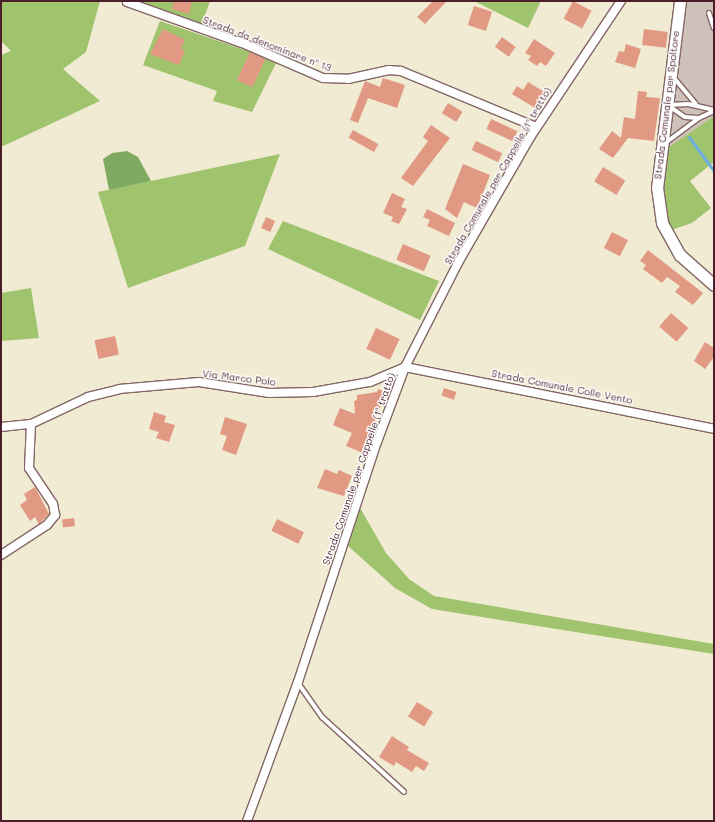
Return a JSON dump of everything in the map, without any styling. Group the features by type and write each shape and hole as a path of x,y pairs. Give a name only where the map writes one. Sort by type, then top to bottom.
{"street":[{"name":"Strada Comunale per Cappelle (1º tratto)","path":"247,821 298,682 377,442 406,367 459,261 536,127 621,1"},
{"name":"Strada Comunale per Spoltore","path":"680,1 657,187 662,223 680,255 714,286"},
{"name":"Strada da denominare nº 13","path":"127,2 248,45 323,78 343,80 389,70 401,71 536,127"},
{"name":"Via Marco Polo","path":"1,427 31,424 88,397 119,389 199,382 269,393 313,392 370,382 406,367"},
{"name":"Strada Comunale Colle Vento","path":"406,367 714,429"},
{"path":"1,555 47,525 55,515 53,504 29,468 31,424"}],"lane":[{"path":"709,13 714,28"},
{"path":"671,73 683,92 698,106"},
{"path":"667,105 698,106 714,110"},
{"path":"667,105 685,117 699,118"},
{"path":"662,145 699,118 714,110"},
{"path":"298,682 322,717 404,792"}],"shaded area":[{"path":"687,1 714,1 714,116 666,149"}],"green space":[{"path":"1,1 100,1 86,52 63,69 100,101 1,147 1,55 11,51 1,41"},
{"path":"132,1 210,1 201,26"},
{"path":"474,1 541,1 528,28"},
{"path":"160,21 277,61 252,112 213,101 217,91 143,65"},
{"path":"714,116 714,162 690,181 711,208 692,223 671,230 661,188 666,149"},
{"path":"127,151 138,157 151,181 109,190 103,159 112,153"},
{"path":"280,154 245,246 128,288 98,192"},
{"path":"283,221 439,281 420,320 268,249"},
{"path":"31,288 39,338 1,341 1,293"},
{"path":"359,506 386,553 409,579 434,596 714,644 714,654 432,609 395,588 347,545"}],"building":[{"path":"174,1 192,1 189,14 172,9"},
{"path":"433,1 447,1 425,24 417,17"},
{"path":"573,1 592,11 582,29 564,19"},
{"path":"474,6 492,12 486,31 468,25"},
{"path":"163,29 185,40 181,49 185,50 179,65 150,54"},
{"path":"644,29 668,32 666,48 642,45"},
{"path":"502,37 516,47 509,57 495,47"},
{"path":"534,39 555,53 546,66 540,62 537,66 528,60 531,56 525,53"},
{"path":"626,44 641,49 635,68 615,62 619,51 624,52"},
{"path":"250,52 265,59 252,87 237,80"},
{"path":"383,78 405,85 397,108 368,98 358,123 350,120 365,81 380,87"},
{"path":"528,82 546,93 535,108 512,94 517,86 523,90"},
{"path":"638,91 647,92 646,97 660,98 654,141 628,138 613,158 599,149 612,131 621,138 624,117 635,119"},
{"path":"448,103 463,112 456,122 442,113"},
{"path":"491,119 517,131 513,141 486,129"},
{"path":"431,125 450,138 413,186 401,178 428,141 423,137"},
{"path":"353,130 378,144 374,152 349,138"},
{"path":"476,141 502,153 498,162 472,150"},
{"path":"463,164 490,175 477,208 464,202 457,218 445,209"},
{"path":"603,167 625,180 617,195 594,182"},
{"path":"392,193 405,199 401,207 407,209 399,224 391,221 393,217 383,213"},
{"path":"427,209 455,223 449,236 427,226 430,220 423,217"},
{"path":"266,217 275,221 270,232 261,228"},
{"path":"612,232 628,240 620,256 604,248"},
{"path":"403,244 431,256 424,271 396,260"},
{"path":"648,250 703,293 693,305 675,292 680,286 667,277 662,283 643,269 646,265 640,261"},
{"path":"671,313 688,328 677,342 659,327"},
{"path":"376,328 400,339 390,360 366,349"},
{"path":"115,336 119,355 98,359 94,340"},
{"path":"705,342 714,348 714,357 705,369 694,361"},
{"path":"444,388 456,392 454,400 442,396"},
{"path":"378,389 386,392 363,453 346,446 352,433 333,425 340,408 355,414 354,401 357,400 357,395 377,392"},
{"path":"154,412 166,416 164,422 175,425 169,442 156,438 159,432 149,429"},
{"path":"225,417 247,424 236,455 222,450 227,436 220,434"},
{"path":"325,469 337,474 339,470 352,476 344,496 317,488"},
{"path":"35,487 49,514 39,524 35,517 30,521 20,505 27,500 24,494"},
{"path":"74,518 75,526 63,527 62,519"},
{"path":"277,519 304,532 298,544 271,531"},
{"path":"417,702 433,712 424,726 408,716"},
{"path":"392,736 409,747 407,750 429,763 424,771 416,766 412,772 396,762 394,766 379,757"}],"waterway":[{"path":"689,137 714,171"}]}
